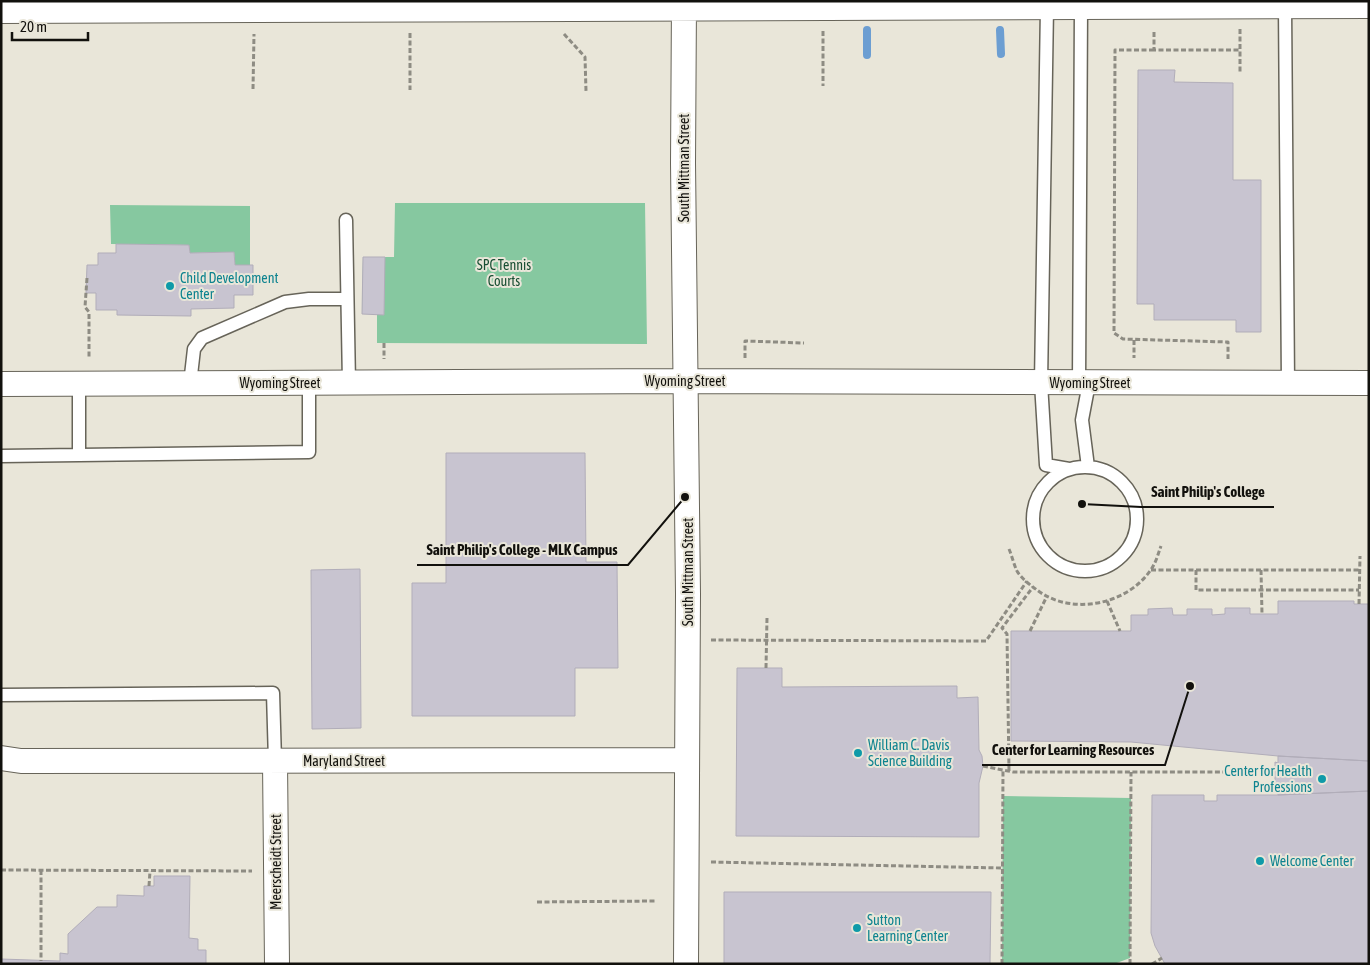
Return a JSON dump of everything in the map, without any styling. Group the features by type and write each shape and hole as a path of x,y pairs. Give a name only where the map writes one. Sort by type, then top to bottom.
{"street":[{"path":"1,11 684,5 1369,6"},
{"name":"South Mittman Street","path":"684,5 686,964"},
{"name":"Wyoming Street","path":"1,384 686,381 1369,383"},
{"name":"Maryland Street","path":"2,758 21,762 687,760"},
{"name":"Meerscheidt Street","path":"275,761 277,964"}],"lane":[{"path":"1081,6 1084,383 1082,420 1088,467"},
{"path":"1285,6 1288,384"},
{"path":"1047,7 1041,383 1046,465 1069,469 1088,467 1105,471 1120,480 1130,493 1137,509 1137,527 1132,543 1122,557 1107,567 1090,571 1073,570 1057,564 1044,552 1035,537 1032,520 1035,504 1042,489 1054,477 1069,469"},
{"path":"346,220 349,383"},
{"path":"190,384 194,350 202,338 286,302 309,299 347,299"},
{"path":"1,456 309,452 309,383"},
{"path":"79,455 80,384"},
{"path":"1,695 272,693 275,761"}],"path":[{"path":"1154,28 1154,50"},
{"path":"1240,29 1240,73"},
{"path":"253,89 254,30"},
{"path":"410,30 410,90"},
{"path":"561,30 585,57 586,91"},
{"path":"823,30 823,86"},
{"path":"1228,359 1228,342 1134,340 1123,339 1114,333 1115,50 1240,50"},
{"path":"87,278 85,307 89,312 89,362"},
{"path":"1134,340 1134,358"},
{"path":"745,358 745,342 804,343"},
{"path":"384,343 384,362"},
{"path":"1010,549 1018,572 1033,587 1047,596 1068,603 1085,604 1107,601 1142,581 1151,570 1160,546"},
{"path":"1359,604 1360,556"},
{"path":"1151,570 1360,570"},
{"path":"1196,570 1196,590 1360,590"},
{"path":"1261,570 1262,614"},
{"path":"708,640 986,641 1027,581"},
{"path":"1009,771 1006,634 1002,628 1033,587"},
{"path":"1030,631 1047,596"},
{"path":"1107,601 1120,631"},
{"path":"766,668 767,618"},
{"path":"983,766 1009,771 1275,772"},
{"path":"1002,964 1003,770"},
{"path":"1130,964 1131,772"},
{"path":"706,862 1002,868"},
{"path":"1,870 252,871"},
{"path":"41,870 41,960"},
{"path":"149,886 150,871"},
{"path":"538,902 656,901"},
{"path":"1152,964 1162,958"}],"green space":[{"name":"SPC Tennis Courts","path":"395,203 645,203 647,344 377,343 377,314 362,314 363,257 394,257"},
{"path":"110,205 250,206 250,265 235,265 234,252 190,253 189,245 111,244"},
{"path":"1003,796 1131,798 1130,958 1114,964 1002,964"}],"building":[{"path":"1138,70 1175,70 1174,82 1233,83 1233,180 1261,180 1261,332 1236,332 1236,320 1154,320 1154,304 1137,304"},
{"name":"Child Development Center","path":"116,244 189,245 190,253 234,252 235,265 253,265 253,295 234,295 234,308 191,309 191,316 117,315 117,310 96,310 96,293 86,293 87,265 98,265 98,253 116,253"},
{"path":"363,257 385,257 384,315 362,314"},
{"path":"446,453 585,453 586,562 617,562 618,668 575,668 575,716 412,716 412,583 446,583"},
{"path":"360,569 361,728 312,729 311,570"},
{"path":"1278,601 1354,601 1354,604 1369,604 1369,761 1278,756 1131,742 1011,741 1011,631 1131,631 1131,615 1148,615 1148,609 1172,608 1173,615 1187,615 1187,609 1212,609 1212,615 1225,614 1225,608 1250,608 1250,614 1278,614"},
{"name":"William C. Davis Science Building","path":"737,668 782,668 782,687 957,686 957,698 978,697 979,750 983,766 979,783 979,837 736,836"},
{"name":"Center for Health Professions","path":"1278,756 1369,761 1369,791 1278,795 1278,786 1275,785 1275,762 1278,763"},
{"name":"Welcome Center","path":"1369,791 1369,964 1165,964 1155,946 1151,933 1152,795 1204,795 1204,801 1217,801 1217,795 1278,795"},
{"path":"154,876 190,876 189,938 198,939 198,950 206,950 206,964 1,964 1,959 60,961 60,953 68,954 68,934 97,907 117,907 117,895 144,896 144,886 154,886"},
{"name":"Sutton Learning Center","path":"724,892 991,892 990,964 724,964"}],"waterway":[{"path":"867,30 867,55"},
{"path":"1000,30 1001,54"}],"place":[{"name":"Child Development Center","path":"170,286"},
{"name":"Saint Philip's College - MLK Campus","path":"685,497"},
{"name":"Saint Philip's College","path":"1082,504"},
{"name":"Center for Learning Resources","path":"1190,686"},
{"name":"William C. Davis Science Building","path":"858,753"},
{"name":"Center for Health Professions","path":"1322,779"},
{"name":"Welcome Center","path":"1260,861"},
{"name":"Sutton Learning Center","path":"857,928"}]}
